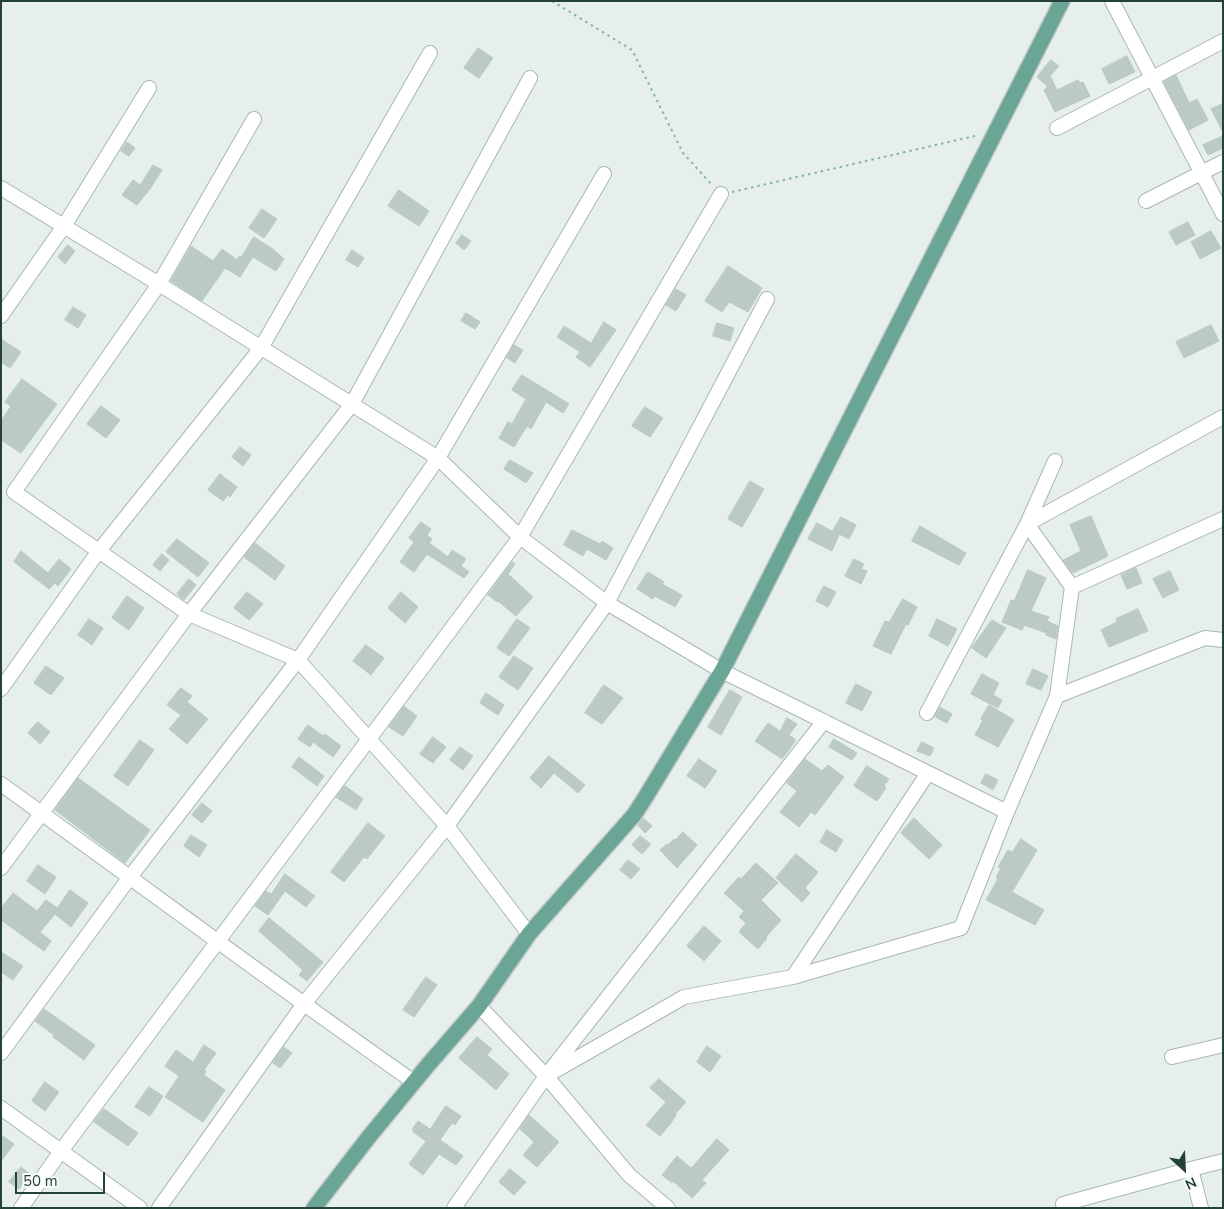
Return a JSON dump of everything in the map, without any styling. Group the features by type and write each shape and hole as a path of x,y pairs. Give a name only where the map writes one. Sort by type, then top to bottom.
{"main road":[{"path":"314,1208 368,1138 479,1006 528,934 634,815 722,671 1062,1"}],"street":[{"path":"1112,1 1223,214"},
{"path":"1057,128 1223,41"},
{"path":"1,689 98,552 261,348 430,54"},
{"path":"1,868 189,614 352,404 530,78"},
{"path":"1,316 64,226 150,88"},
{"path":"254,119 160,284 14,492 189,614 298,660 447,826 528,934"},
{"path":"1146,201 1223,162"},
{"path":"1,1053 130,877 298,660 438,458 604,174"},
{"path":"1,188 160,284 438,458 520,537 607,603 722,671 1007,812"},
{"path":"22,1208 61,1151 520,537 721,194"},
{"path":"159,1208 303,1005 447,826 607,603 767,299"},
{"path":"1027,524 1223,417"},
{"path":"927,713 1027,524 1055,461"},
{"path":"1072,588 1223,519"},
{"path":"546,1076 684,998 793,977 961,928 1007,812 1057,696 1072,588 1027,524"},
{"path":"1057,696 1205,638 1223,640"},
{"path":"454,1208 546,1076 824,722"},
{"path":"793,977 928,773"},
{"path":"1,784 218,940 303,1005 414,1082"},
{"path":"479,1006 546,1076 629,1175 668,1208"},
{"path":"1172,1057 1223,1045"},
{"path":"1,1108 140,1208"},
{"path":"1063,1204 1191,1168 1223,1161"},
{"path":"1191,1168 1201,1208"}],"path":[{"path":"552,1 632,50 683,153 721,194 996,131"}],"building":[{"path":"478,48 493,58 479,78 464,68"},
{"path":"1127,56 1135,72 1109,84 1102,69"},
{"path":"1051,60 1059,66 1050,76 1057,90 1078,80 1080,83 1083,82 1090,96 1055,112 1044,90 1048,87 1037,77"},
{"path":"1176,75 1189,103 1197,99 1208,120 1189,130 1164,82"},
{"path":"1223,104 1223,132 1211,109"},
{"path":"1223,136 1223,148 1208,155 1203,145"},
{"path":"127,142 135,148 129,156 121,151"},
{"path":"153,165 162,170 137,205 122,195 133,180 140,185"},
{"path":"399,190 429,211 419,226 388,206"},
{"path":"262,209 277,219 264,238 249,228"},
{"path":"1188,222 1195,235 1176,245 1169,232"},
{"path":"1211,231 1221,248 1200,259 1191,242"},
{"path":"462,235 471,241 464,250 456,243"},
{"path":"254,237 273,249 284,259 276,271 253,257 240,277 225,268 202,301 171,281 191,246 213,261 222,249 237,260"},
{"path":"68,245 75,251 65,264 58,257"},
{"path":"352,250 364,258 358,267 346,260"},
{"path":"728,266 762,288 748,312 729,302 722,312 705,301"},
{"path":"676,289 686,295 676,311 666,305"},
{"path":"73,307 86,315 78,328 65,320"},
{"path":"466,313 480,322 475,329 461,321"},
{"path":"604,322 616,330 590,367 576,357 580,352 557,337 564,326 591,343"},
{"path":"717,323 734,328 730,341 713,336"},
{"path":"1211,325 1219,341 1184,358 1176,342"},
{"path":"1,339 21,352 10,368 1,362"},
{"path":"514,345 523,350 515,363 507,358"},
{"path":"522,375 569,404 563,413 546,402 531,429 527,426 514,447 499,438 508,422 512,424 526,399 512,390"},
{"path":"22,379 57,404 21,453 1,440 1,421 11,406 5,402"},
{"path":"101,406 120,420 106,438 87,424"},
{"path":"645,407 663,418 650,437 632,426"},
{"path":"240,447 251,455 243,466 232,457"},
{"path":"510,460 533,473 526,483 504,469"},
{"path":"220,474 237,487 230,497 228,495 223,501 208,490"},
{"path":"750,481 764,489 742,527 728,519"},
{"path":"1091,516 1108,556 1073,573 1063,560 1081,551 1070,525"},
{"path":"841,517 856,525 849,539 833,531"},
{"path":"421,522 431,529 427,535 432,539 429,543 448,557 452,550 466,559 461,566 469,572 464,578 427,554 414,572 400,562 414,542 409,538"},
{"path":"817,523 839,535 832,551 808,539"},
{"path":"920,526 966,553 959,565 912,541"},
{"path":"572,530 600,544 602,541 613,548 606,560 587,549 583,556 564,545"},
{"path":"177,539 209,563 198,577 166,552"},
{"path":"255,543 285,566 275,580 244,557"},
{"path":"21,551 48,573 59,559 71,569 58,586 55,583 49,589 14,562"},
{"path":"162,554 169,560 160,571 153,565"},
{"path":"854,559 864,564 861,569 867,571 861,584 845,576"},
{"path":"512,562 515,564 508,574 533,597 516,616 488,595"},
{"path":"1136,568 1142,583 1127,589 1121,575"},
{"path":"1028,570 1046,578 1031,611 1049,617 1047,621 1058,626 1056,639 1046,635 1047,633 1024,625 1022,630 1002,622 1011,600 1014,601"},
{"path":"1170,571 1179,590 1163,598 1153,579"},
{"path":"648,572 664,582 662,584 682,595 675,607 655,596 653,599 637,589"},
{"path":"189,579 196,585 184,600 177,594"},
{"path":"824,586 836,592 828,607 816,601"},
{"path":"247,592 263,604 249,620 234,608"},
{"path":"401,592 418,607 405,623 388,608"},
{"path":"127,596 144,608 129,630 112,618"},
{"path":"903,599 917,607 891,654 873,646 885,621 889,622"},
{"path":"1138,609 1148,631 1109,647 1101,630 1117,622 1116,619"},
{"path":"89,619 103,628 92,645 78,635"},
{"path":"517,619 530,628 509,656 497,648"},
{"path":"937,619 957,629 948,646 929,636"},
{"path":"992,620 1006,628 986,658 972,648"},
{"path":"366,645 384,658 371,675 353,661"},
{"path":"514,656 533,668 518,690 499,677"},
{"path":"46,666 64,678 51,695 34,683"},
{"path":"1033,669 1048,676 1041,690 1026,684"},
{"path":"982,674 999,683 993,695 1002,700 998,708 971,694"},
{"path":"856,684 872,692 862,711 846,703"},
{"path":"604,685 623,698 602,724 585,713"},
{"path":"181,688 192,696 187,702 208,719 187,744 169,729 181,715 167,705"},
{"path":"730,690 742,697 721,735 708,727"},
{"path":"486,693 504,705 498,715 480,703"},
{"path":"989,705 1014,720 998,747 975,735"},
{"path":"404,706 417,716 403,736 389,727"},
{"path":"940,707 952,714 947,723 935,717"},
{"path":"787,718 797,724 789,735 796,740 782,759 755,741 768,723 780,731"},
{"path":"38,722 50,732 40,744 28,733"},
{"path":"308,725 323,736 325,734 341,746 333,757 313,742 310,747 298,739"},
{"path":"433,737 446,747 433,763 420,754"},
{"path":"834,739 857,753 852,760 829,747"},
{"path":"140,740 154,750 128,786 114,776"},
{"path":"922,742 934,748 930,756 917,751"},
{"path":"460,747 473,756 463,770 450,760"},
{"path":"549,756 585,785 578,793 554,773 541,788 530,778"},
{"path":"299,757 324,776 317,786 292,767"},
{"path":"699,759 717,771 705,788 687,776"},
{"path":"805,759 822,771 828,765 844,777 815,815 811,812 799,827 780,812 797,791 787,783"},
{"path":"867,766 889,779 884,786 886,788 877,801 854,786"},
{"path":"986,774 998,780 993,790 981,783"},
{"path":"78,778 150,830 125,863 55,810"},
{"path":"345,786 363,799 356,810 336,797"},
{"path":"202,803 212,811 202,823 192,815"},
{"path":"643,818 652,826 645,833 638,825"},
{"path":"914,818 942,845 929,859 901,833"},
{"path":"368,823 385,836 367,859 364,857 344,882 331,872"},
{"path":"827,830 843,840 836,852 820,842"},
{"path":"683,832 697,845 677,868 660,850"},
{"path":"191,835 207,845 199,857 184,846"},
{"path":"640,836 651,844 642,854 632,845"},
{"path":"1021,839 1037,850 1012,892 1044,910 1035,925 986,900 998,879 996,877 1001,868 998,867 1008,850 1012,852"},
{"path":"796,854 818,872 805,888 810,893 802,902 776,878"},
{"path":"628,860 640,869 631,879 620,870"},
{"path":"756,863 778,883 761,900 781,920 758,949 739,932 746,923 739,917 744,911 724,893"},
{"path":"38,865 56,877 45,894 27,881"},
{"path":"285,874 315,896 306,907 285,891 268,915 255,906 266,891 271,894"},
{"path":"70,890 88,903 71,927 55,914 40,932 51,941 44,951 1,920 1,908 13,893 37,911 46,900 57,908"},
{"path":"269,918 323,962 307,981 299,975 303,970 259,931"},
{"path":"704,926 721,941 704,961 687,946"},
{"path":"1,952 23,966 13,980 1,972"},
{"path":"426,977 437,985 414,1017 403,1010"},
{"path":"44,1009 95,1045 84,1060 35,1021"},
{"path":"477,1037 492,1049 487,1055 509,1074 496,1090 459,1058"},
{"path":"204,1045 216,1053 204,1070 206,1071 204,1075 225,1090 203,1122 165,1097 179,1076 165,1066 176,1050 193,1062"},
{"path":"707,1046 721,1056 710,1072 697,1062"},
{"path":"284,1047 292,1053 280,1068 273,1063"},
{"path":"659,1079 686,1102 660,1136 646,1125 666,1102 650,1088"},
{"path":"45,1082 59,1092 45,1111 32,1101"},
{"path":"149,1087 163,1096 150,1116 135,1107"},
{"path":"446,1106 461,1116 455,1125 452,1123 440,1140 463,1156 456,1165 439,1154 423,1175 409,1164 426,1141 413,1132 413,1128 418,1121 430,1129"},
{"path":"104,1109 138,1133 128,1146 94,1122"},
{"path":"529,1115 559,1142 537,1167 523,1155 534,1142 520,1129"},
{"path":"1,1135 14,1144 1,1161"},
{"path":"717,1139 729,1150 702,1180 706,1183 692,1198 673,1181 672,1183 662,1175 677,1156 691,1168"},
{"path":"21,1167 30,1174 19,1189 9,1182"},
{"path":"510,1169 526,1182 514,1195 499,1182"}]}
